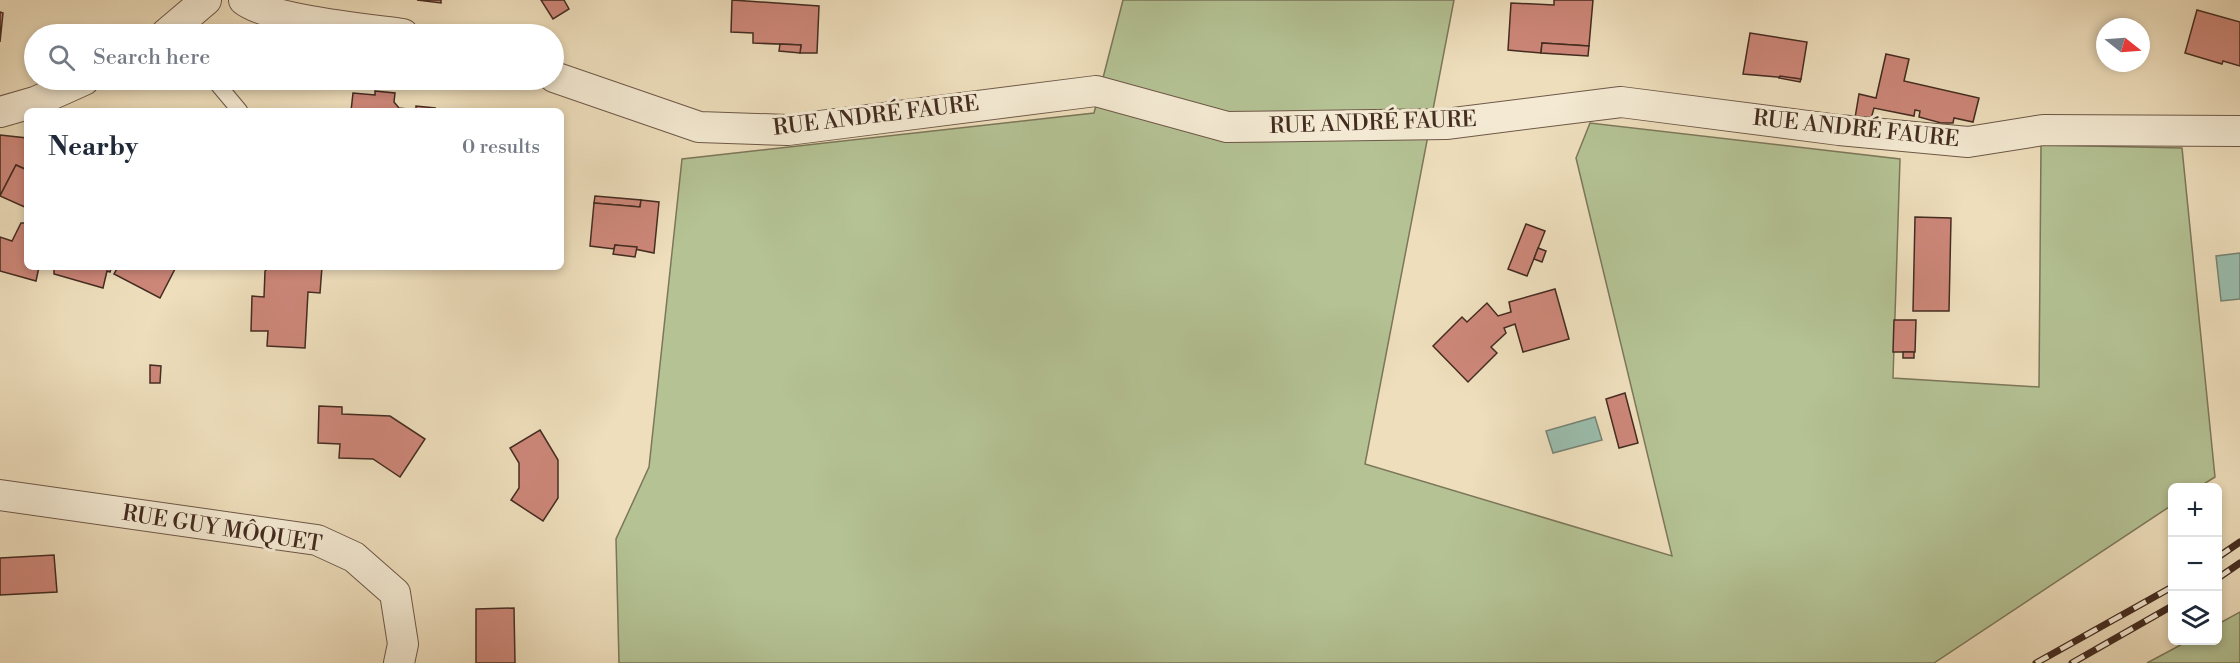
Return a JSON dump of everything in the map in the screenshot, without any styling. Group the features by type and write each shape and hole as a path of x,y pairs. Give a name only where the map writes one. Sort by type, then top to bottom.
{"street":[{"path":"181,24 206,0"},
{"path":"244,0 252,6 300,19 334,24"},
{"name":"RUE ANDRÉ FAURE","path":"564,80 699,127 788,130 1096,91 1227,127 1446,124 1621,102 1839,130 1968,142 2043,130 2240,131"},
{"path":"0,112 34,102 61,90"},
{"name":"RUE GUY MÔQUET","path":"0,495 317,540 354,557 395,593 403,644 399,663"}],"lane":[{"path":"222,90 237,108"}],"shaded area":[{"path":"1123,0 1454,0 1365,464 1672,556 1576,158 1590,123 1900,159 1893,378 2039,387 2041,145 2182,148 2215,477 2205,483 2168,483 2168,508 1934,663 619,663 616,539 649,467 682,159 1094,113"},
{"path":"2240,253 2240,299 2221,301 2216,256"},
{"path":"1595,417 1602,440 1553,453 1546,431"},
{"path":"2240,612 2240,663 2147,663 2181,645 2222,645 2222,622"}],"building":[{"path":"417,0 441,0 441,3"},
{"path":"541,0 564,0 569,9 553,19"},
{"path":"732,0 819,6 817,53 800,53 801,45 753,43 753,33 731,32"},
{"path":"1554,0 1593,0 1589,46 1542,43 1541,53 1508,50 1511,3 1554,5"},
{"path":"2197,10 2240,22 2240,66 2223,61 2222,64 2185,53"},
{"path":"0,12 3,13 0,42"},
{"path":"1750,33 1807,42 1801,79 1743,74"},
{"path":"1542,43 1589,46 1588,56 1541,53"},
{"path":"780,44 801,45 800,53 779,51"},
{"path":"1886,54 1909,59 1904,81 1979,98 1973,122 1954,118 1953,123 1941,123 1919,117 1920,111 1915,110 1914,116 1874,108 1870,122 1855,118 1859,94 1876,98"},
{"path":"1780,76 1801,79 1800,82 1779,78"},
{"path":"375,91 395,93 394,102 399,108 351,108 353,93 375,95"},
{"path":"0,135 24,138 24,169 16,165 0,196"},
{"path":"16,165 24,169 24,207 0,196"},
{"path":"595,196 641,200 640,207 594,203"},
{"path":"641,200 659,202 654,253 615,245 614,249 590,246 594,203 640,207"},
{"path":"1915,217 1951,218 1949,311 1913,311"},
{"path":"21,223 24,223 24,270 38,270 36,281 0,271 0,237 12,241"},
{"path":"1526,224 1545,231 1527,276 1508,269"},
{"path":"615,245 637,247 635,257 613,254"},
{"path":"1538,248 1546,251 1542,262 1534,259"},
{"path":"54,270 111,270 107,271 103,288 54,274"},
{"path":"116,270 174,270 160,298 114,274"},
{"path":"322,270 320,293 308,292 305,348 267,346 268,331 251,331 252,296 264,297 265,271"},
{"path":"1555,289 1569,339 1523,352 1515,324 1504,328 1506,333 1491,347 1497,353 1468,382 1433,346 1462,317 1467,322 1487,303 1498,316 1511,312 1509,302"},
{"path":"1894,320 1916,320 1915,352 1893,352"},
{"path":"1903,352 1914,352 1914,358 1903,358"},
{"path":"150,365 161,366 160,383 150,383"},
{"path":"1625,393 1638,443 1619,448 1606,399"},
{"path":"319,406 342,407 342,414 390,416 425,439 400,477 373,459 339,458 340,444 318,443"},
{"path":"540,430 558,460 558,498 543,521 511,500 519,488 519,463 510,448"},
{"path":"54,555 57,592 0,595 0,558"},
{"path":"514,608 515,663 476,663 476,609"}],"railway":[{"path":"2222,554 2240,542"},
{"path":"2222,575 2240,563"},
{"path":"2036,663 2168,589"},
{"path":"2072,663 2168,608"}]}
